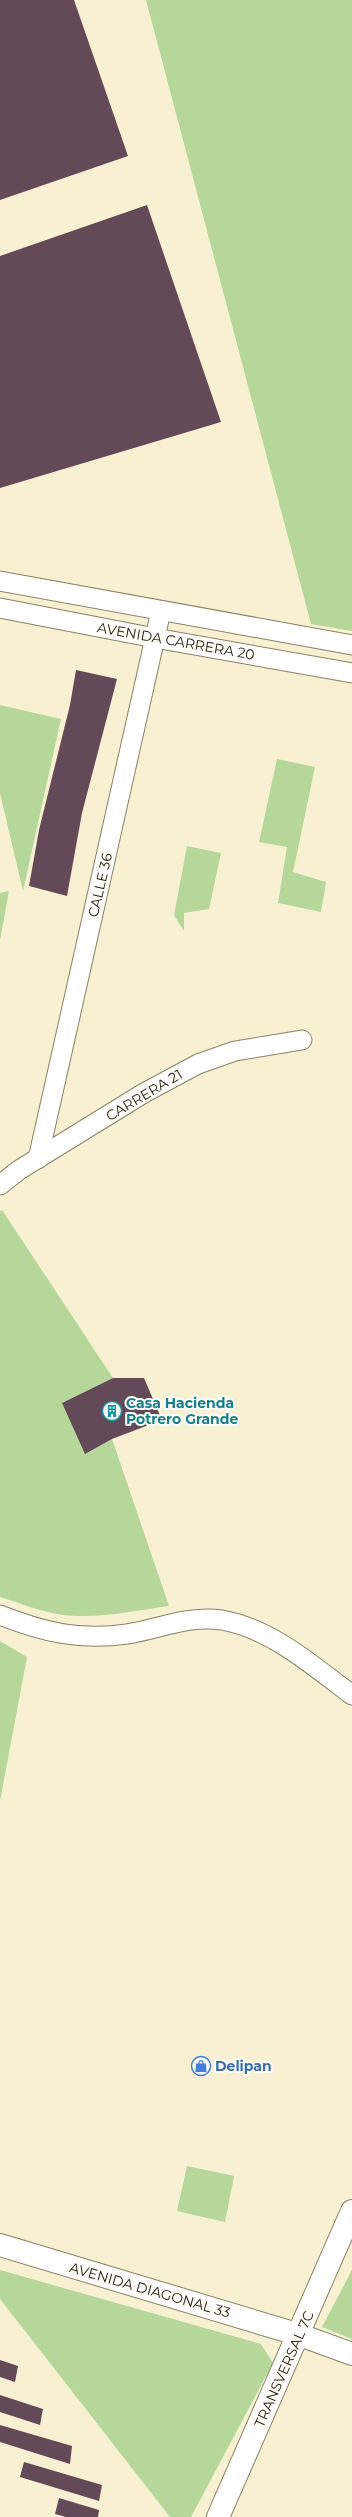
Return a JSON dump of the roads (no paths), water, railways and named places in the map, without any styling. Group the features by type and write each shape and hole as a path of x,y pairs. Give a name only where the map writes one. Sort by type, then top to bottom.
{"main road":[{"name":"TRANSVERSAL 7C","path":"218,2517 300,2335 350,2219"},
{"name":"AVENIDA DIAGONAL 33","path":"0,2245 300,2335 352,2354"}],"street":[{"name":"AVENIDA CARRERA 20","path":"0,581 352,645"},
{"name":"AVENIDA CARRERA 20","path":"0,608 155,638 352,673"},
{"name":"CALLE 36","path":"38,1159 160,611"},
{"name":"CARRERA 21","path":"0,1185 38,1159 144,1093 198,1064 235,1051 302,1040"},
{"path":"0,1615 37,1629 83,1637 127,1634 183,1619 222,1620 245,1627 285,1645 352,1695"}],"place":[{"name":"Casa Hacienda Potrero Grande","path":"112,1411"},
{"name":"Delipan","path":"201,2066"}]}
